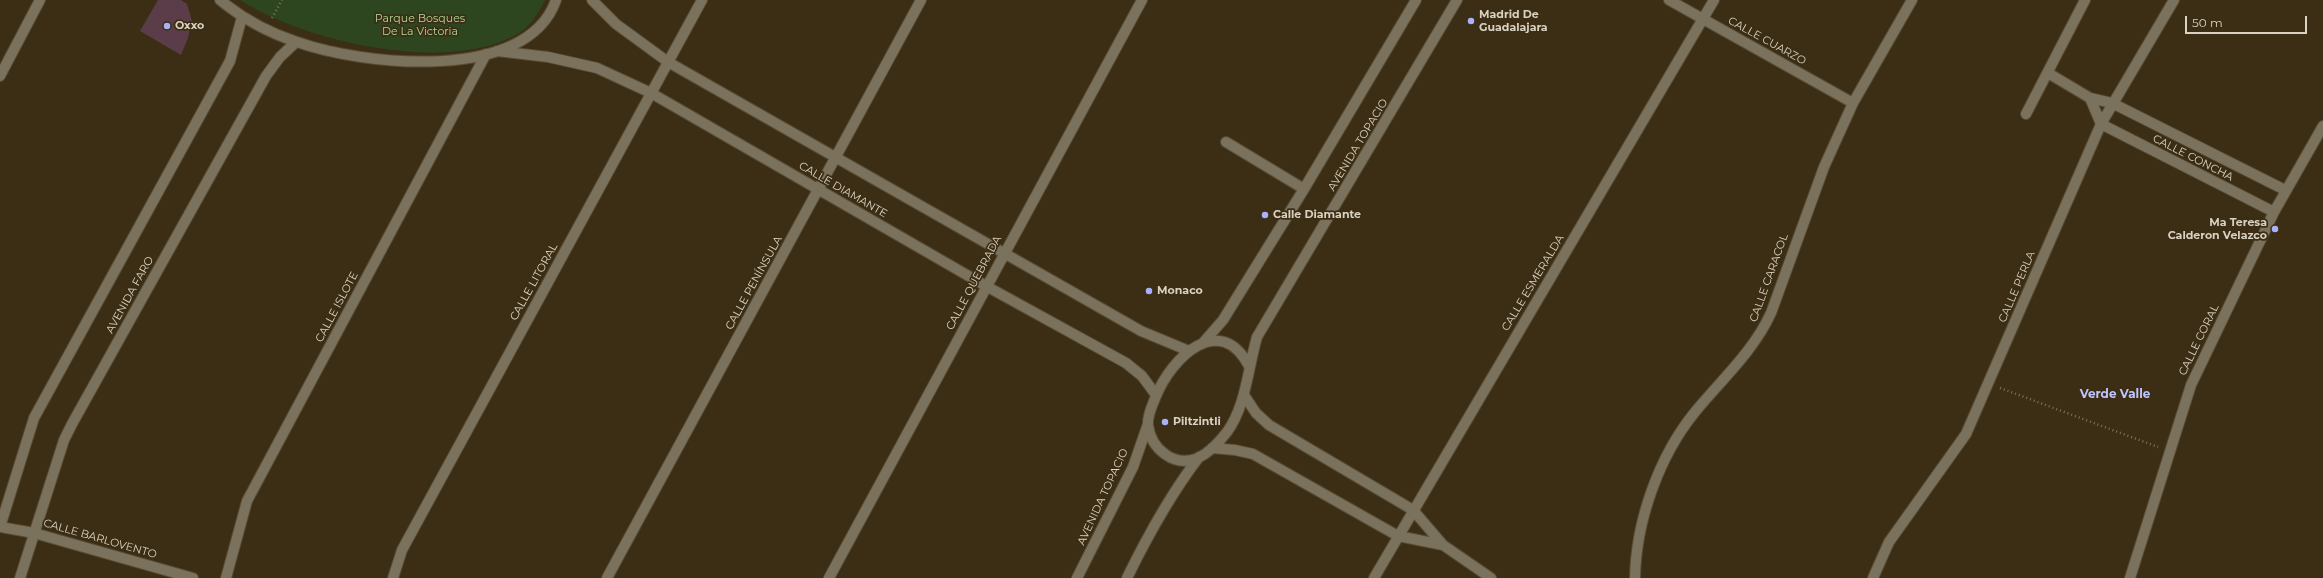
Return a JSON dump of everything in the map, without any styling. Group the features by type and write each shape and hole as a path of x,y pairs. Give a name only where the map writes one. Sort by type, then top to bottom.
{"street":[{"path":"0,76 40,0"},
{"path":"220,0 242,17 296,42 356,57 404,62 449,61 497,51 522,40 538,29 546,20 556,0"},
{"path":"592,0 616,24 668,62 1141,331 1189,351"},
{"name":"CALLE LITORAL","path":"393,578 402,550 702,0"},
{"name":"CALLE PENÍNSULA","path":"607,578 921,0"},
{"name":"CALLE QUEBRADA","path":"829,578 1142,0"},
{"path":"1202,344 1223,320 1304,189 1416,0"},
{"name":"AVENIDA TOPACIO","path":"1249,366 1257,337 1457,0"},
{"name":"CALLE CUARZO","path":"1669,0 1853,103"},
{"name":"CALLE ESMERALDA","path":"1374,578 1714,0"},
{"name":"CALLE CARACOL","path":"1634,578 1643,523 1665,462 1676,439 1694,414 1749,351 1763,331 1771,313 1810,200 1853,103 1912,0"},
{"path":"2026,114 2085,0"},
{"name":"CALLE PERLA","path":"1873,578 1889,542 1966,434 2101,124 2174,0"},
{"path":"0,527 34,418 230,61 242,17"},
{"name":"AVENIDA FARO","path":"20,578 64,440 72,424 266,76 280,56 296,42"},
{"name":"CALLE DIAMANTE","path":"497,51 548,57 597,68 651,93 986,286 1126,364 1142,376 1156,395"},
{"name":"CALLE ISLOTE","path":"226,578 247,501 486,54"},
{"name":"CALLE CONCHA","path":"2048,73 2090,98 2112,103 2285,190"},
{"path":"2090,98 2101,124"},
{"name":"CALLE CONCHA","path":"2101,124 2274,212"},
{"name":"CALLE CORAL","path":"2130,578 2191,385 2285,190 2323,126"},
{"path":"1226,142 1304,189"},
{"path":"1219,340 1233,345 1242,353 1249,366 1244,395 1227,431 1212,448 1199,457 1190,460 1181,460 1162,453 1156,446 1148,424 1156,395 1166,375 1189,351 1202,344 1219,340"},
{"path":"1244,395 1256,413 1270,425 1413,510 1443,545 1491,578"},
{"name":"AVENIDA TOPACIO","path":"1077,578 1129,474 1148,424"},
{"path":"1212,448 1235,450 1253,454 1398,536 1443,545"},
{"path":"1127,578 1152,527 1180,482 1199,457"},
{"name":"CALLE BARLOVENTO","path":"0,527 34,533 193,578"}],"path":[{"path":"266,29 282,0"},
{"path":"1988,384 2169,452"}],"green space":[{"name":"Parque Bosques De La Victoria","path":"240,0 545,0 527,27 519,33 490,45 455,51 417,52 378,48 338,40 301,29 268,15"}],"building":[{"name":"Oxxo","path":"158,0 181,0 187,4 192,21 188,38 181,55 140,31"}],"place":[{"name":"Madrid De Guadalajara","path":"1471,21"},
{"name":"Oxxo","path":"167,26"},
{"name":"Calle Diamante","path":"1265,215"},
{"name":"Ma Teresa Calderon Velazco","path":"2275,229"},
{"name":"Monaco","path":"1149,291"},
{"name":"Piltzintli","path":"1165,422"}],"district":[{"name":"Verde Valle","path":"2115,394"}]}
